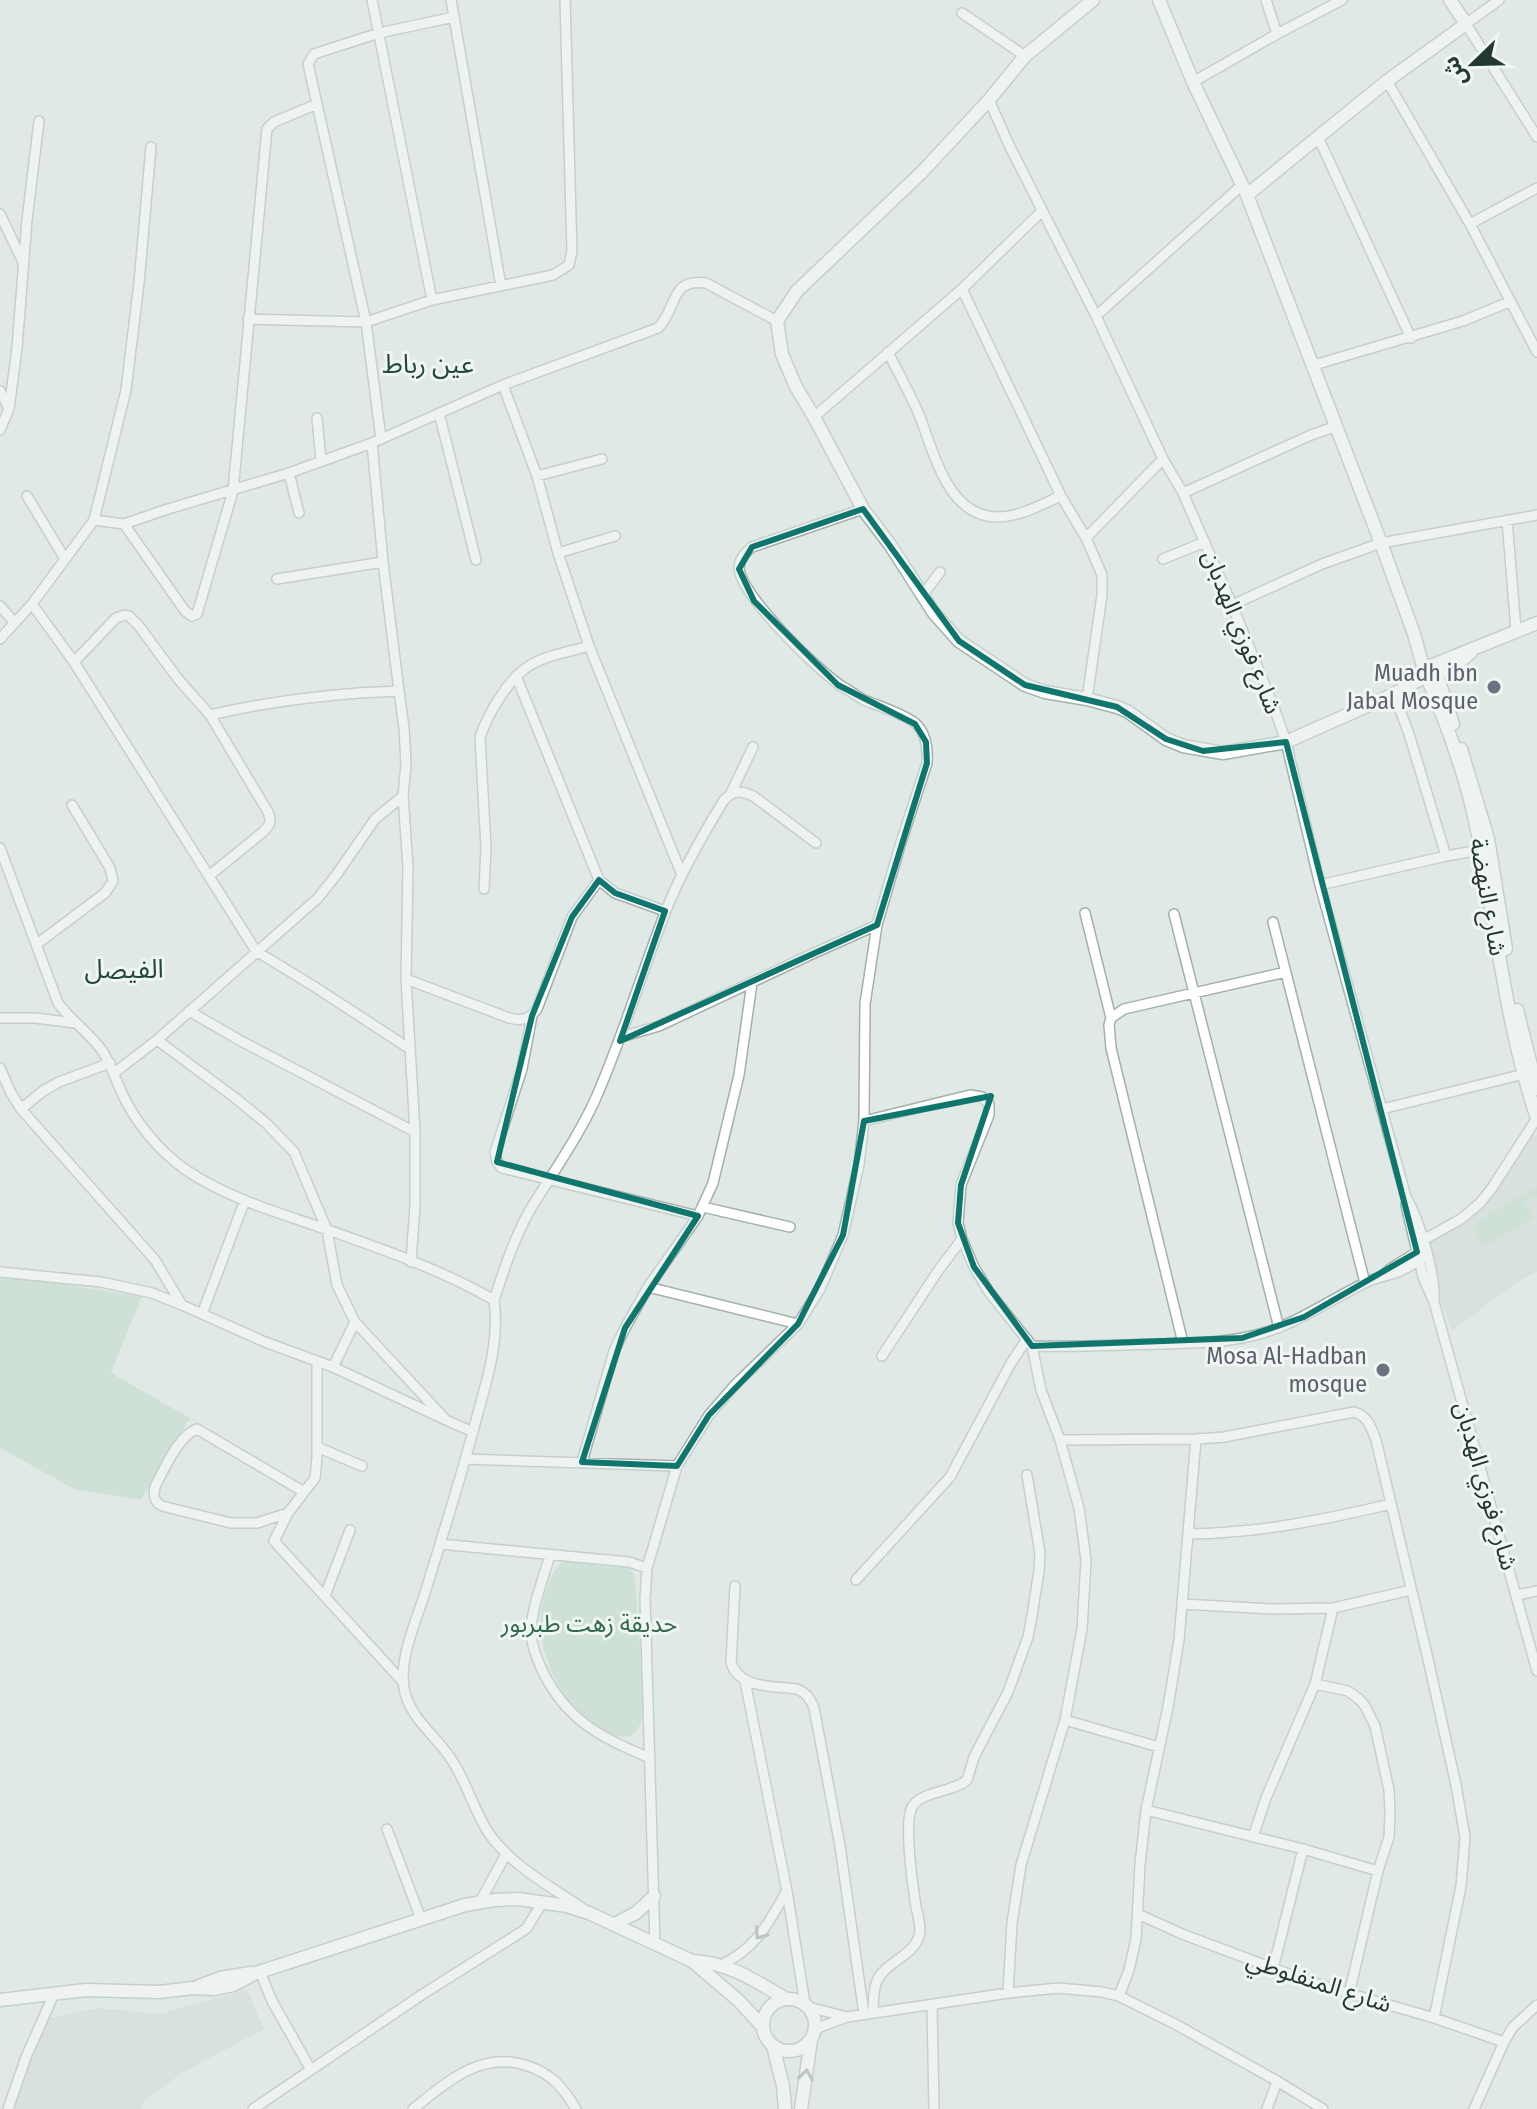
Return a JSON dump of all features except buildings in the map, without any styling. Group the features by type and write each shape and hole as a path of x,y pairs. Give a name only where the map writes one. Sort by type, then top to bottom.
{"street":[{"path":"372,0 432,300"},
{"path":"451,0 501,286"},
{"path":"248,319 366,322 432,300 553,275 569,265 572,251 565,0"},
{"path":"1093,0 1025,56 922,172 797,291 777,321 782,354 796,387 863,509 934,613 959,641 1025,685 1117,707 1166,739 1203,751 1223,753 1286,742 1394,694 1458,653 1473,650 1537,623"},
{"path":"1159,0 1193,82 1245,190 1431,673"},
{"path":"1266,0 1277,34"},
{"path":"1193,82 1342,0"},
{"path":"1450,0 1537,137"},
{"path":"1096,316 1245,190 1296,157 1387,81 1499,0"},
{"path":"962,13 1025,56"},
{"path":"411,1262 415,1132 406,979 408,867 403,796 406,764 404,728 383,562 366,322 308,64 314,54 379,33 454,17"},
{"path":"1387,81 1470,224 1537,352"},
{"name":"شارع فوزي الهدبان","path":"989,100 1163,459 1183,493 1232,605 1286,742 1320,885 1406,1197 1406,1209 1435,1290 1434,1302"},
{"path":"124,524 185,611 192,616 197,614 233,491 267,129 274,122 317,104"},
{"path":"0,430 9,409 17,348 39,121"},
{"path":"1318,137 1411,338"},
{"path":"0,639 32,604 94,520 126,390 151,147"},
{"path":"1470,224 1537,188"},
{"path":"814,417 962,289 1042,211"},
{"path":"0,214 23,263"},
{"path":"94,520 124,524 289,473 376,441 503,385 658,328 667,319 680,288 686,283 706,283 777,321"},
{"path":"962,289 1102,575 1087,699"},
{"path":"1314,365 1411,338 1509,302"},
{"path":"888,352 918,413 935,461 957,499 972,511 995,517 1013,516 1061,496"},
{"path":"503,385 537,476 558,553 589,646 682,875"},
{"path":"0,391 9,409"},
{"path":"439,413 476,560"},
{"path":"317,418 321,461"},
{"path":"1183,493 1337,426"},
{"path":"537,476 602,459"},
{"path":"1086,538 1163,459"},
{"path":"289,473 299,513"},
{"path":"27,496 65,559"},
{"path":"655,1944 645,1599 647,1568 677,1466 709,1415 798,1324 820,1289 843,1235 859,1165 864,1121 864,1012 877,925 927,763 926,742 915,724 838,685 754,601 742,583 739,569 741,557 752,547 863,509"},
{"path":"1232,605 1322,564 1381,543 1537,515"},
{"path":"1507,520 1516,630"},
{"path":"558,553 615,536"},
{"path":"1163,559 1205,542"},
{"path":"277,579 383,562"},
{"path":"923,595 940,572"},
{"path":"32,604 74,662 256,951 410,1049"},
{"path":"0,606 15,623"},
{"path":"74,662 116,618 129,616 210,715 271,820 263,832 210,875"},
{"path":"484,889 486,848 480,737 485,722 516,676 531,665 589,646"},
{"name":"شارع النهضة","path":"1431,673 1473,814 1502,976 1537,1089"},
{"name":"شارع النهضة","path":"1431,673 1474,787 1488,839 1537,1118"},
{"path":"516,676 599,880 615,893 665,911"},
{"path":"210,715 249,706 333,695 399,691"},
{"path":"1394,694 1446,856"},
{"path":"589,1913 506,1854 487,1831 452,1759 414,1715 403,1682 407,1649 466,1459 492,1360 496,1335 494,1300 510,1253 593,1103 621,1037 665,911 708,825 731,793 753,747"},
{"path":"731,793 742,791 753,796 816,843"},
{"path":"21,1109 59,1082 112,1068 157,1040 318,898 375,819 403,796"},
{"path":"37,944 105,893 113,881 110,868 72,805"},
{"path":"0,848 58,1003 101,1049 132,1111 165,1152 185,1169 220,1189 411,1262 470,1286 494,1300"},
{"path":"1320,885 1480,850"},
{"path":"599,880 572,917 532,1016 522,1069 495,1152 497,1162 502,1168 550,1181 790,1227"},
{"path":"1085,913 1111,1018 1111,1048 1183,1343"},
{"path":"1174,914 1279,1328"},
{"path":"1273,922 1365,1283"},
{"path":"621,1037 659,1026 877,925"},
{"path":"1111,1018 1124,1009 1286,972"},
{"path":"406,979 509,1018 520,1021 532,1016"},
{"path":"582,1462 614,1351 648,1287 700,1211 717,1170 736,1088 752,983"},
{"path":"189,1011 415,1132"},
{"path":"0,1018 75,1023"},
{"path":"157,1040 255,1115 294,1152 327,1230 337,1285 355,1322 446,1420"},
{"path":"1382,1109 1530,1065"},
{"path":"0,1068 21,1109 155,1260 182,1305"},
{"path":"864,1121 961,1097 978,1095 989,1104 989,1115 961,1185 958,1223 974,1267 989,1292 1030,1343 1044,1399 1060,1440 1079,1508 1086,1560 1082,1629 1065,1720 1021,1865 1012,1923 1008,1993"},
{"path":"1403,1270 1480,1203 1537,1118"},
{"path":"202,1314 245,1200"},
{"path":"882,1356 962,1239"},
{"path":"1384,1275 1422,1251"},
{"name":"شارع فوزي الهدبان","path":"1422,1251 1423,1277 1434,1302 1537,1671"},
{"path":"1030,1343 1082,1347 1242,1338 1304,1317 1384,1275 1410,1269 1423,1277"},
{"path":"0,1272 101,1282 152,1293 265,1342 333,1367 473,1432"},
{"path":"648,1287 798,1324"},
{"path":"333,1367 355,1322"},
{"path":"856,1580 950,1477 1011,1363 1030,1343"},
{"path":"317,1361 315,1478 288,1513 274,1541 403,1682"},
{"path":"1060,1440 1196,1439 1271,1429 1347,1413 1361,1414 1370,1425 1453,1771 1465,1837 1461,1886 1434,2018"},
{"path":"288,1513 257,1523 231,1523 162,1506 155,1500 155,1487 187,1433 197,1429 304,1492"},
{"path":"1119,1996 1133,1953 1146,1810 1178,1651 1196,1439"},
{"path":"317,1447 362,1466"},
{"path":"466,1459 677,1466"},
{"path":"869,2013 880,1975 919,1939 919,1919 911,1874 910,1811 919,1799 954,1788 967,1780 974,1757 1008,1692 1028,1637 1040,1553 1027,1475"},
{"path":"1189,1534 1269,1529 1391,1504"},
{"path":"325,1596 350,1530"},
{"path":"440,1544 629,1562 647,1568"},
{"path":"550,1555 531,1634 533,1648 549,1684 571,1714 588,1728 650,1758"},
{"path":"735,1586 733,1670 745,1681 797,1689 812,1701 869,2013"},
{"path":"1182,1604 1273,1609 1333,1608 1411,1590"},
{"path":"1517,1595 1537,1591"},
{"path":"1253,1837 1266,1798 1315,1684 1333,1608"},
{"path":"745,1681 807,2006 814,2017 801,2109"},
{"path":"1315,1684 1348,1691 1359,1699 1369,1713 1375,1726 1389,1790 1389,1837 1349,1994"},
{"path":"1065,1720 1159,1747"},
{"path":"1146,1810 1378,1871"},
{"path":"387,1829 421,1919"},
{"path":"1273,1969 1303,1849"},
{"path":"480,1902 506,1854"},
{"path":"721,1965 734,1959 756,1941 787,1891"},
{"path":"615,1924 636,1913 654,1896"},
{"path":"0,2000 86,1990 144,1992 213,1989 233,1985 258,1973 421,1919 480,1902 518,1899 589,1913 692,1961 738,2000 763,2027"},
{"path":"253,2109 423,1994 526,1929 543,1902"},
{"name":"شارع المنفلوطي","path":"1138,1914 1273,1969 1504,2042"},
{"path":"692,1961 721,1965 744,1974 786,1999 847,2017"},
{"path":"258,1973 311,2070"},
{"path":"786,1999 770,2006 764,2016 763,2027 773,2046 779,2050 793,2051 806,2046 813,2035 847,2017 869,2013 1008,1993 1075,1988 1119,1996 1175,2024 1323,2109"},
{"path":"8,2109 26,2057 54,1994"},
{"path":"932,2005 934,2109"},
{"path":"1474,2109 1504,2042 1521,2017 1537,2005"},
{"path":"773,2046 785,2109"},
{"path":"413,2109 469,2069 489,2062 511,2061 540,2070 553,2078 576,2109"},
{"path":"1267,2109 1277,2081"}],"highlighted area":[{"path":"863,509 959,641 1025,685 1117,707 1166,739 1203,751 1286,742 1417,1252 1304,1317 1242,1338 1032,1346 974,1267 958,1223 961,1185 991,1096 864,1121 843,1235 798,1324 709,1415 677,1466 582,1462 625,1328 698,1216 497,1162 532,1016 572,917 599,880 615,893 665,911 620,1041 877,925 927,763 926,742 915,724 838,685 754,601 739,569 752,547"}],"shaded area":[{"path":"1537,1135 1537,1272 1517,1282 1452,1331 1437,1289 1429,1244 1465,1222 1483,1205 1502,1181 1529,1136"},
{"path":"247,1989 264,2029 182,2073 146,2100 141,2109 9,2109 41,2020 98,2008 160,2014"}],"green space":[{"path":"1537,1187 1537,1195 1525,1202 1534,1218 1484,1246 1472,1225"},
{"path":"0,1275 142,1296 111,1373 190,1418 141,1500 74,1489 0,1448"},
{"name":"حديقة زهت طبربور","path":"565,1560 629,1568 635,1576 644,1707 639,1727 632,1735 617,1736 578,1712 559,1687 546,1658 540,1614 551,1578"}],"place":[{"name":"Muadh ibn Jabal Mosque","path":"1494,687"},
{"name":"Mosa Al-Hadban mosque","path":"1383,1370"}],"district":[{"name":"عين رباط","path":"428,364"},
{"name":"الفيصل","path":"124,969"}]}
